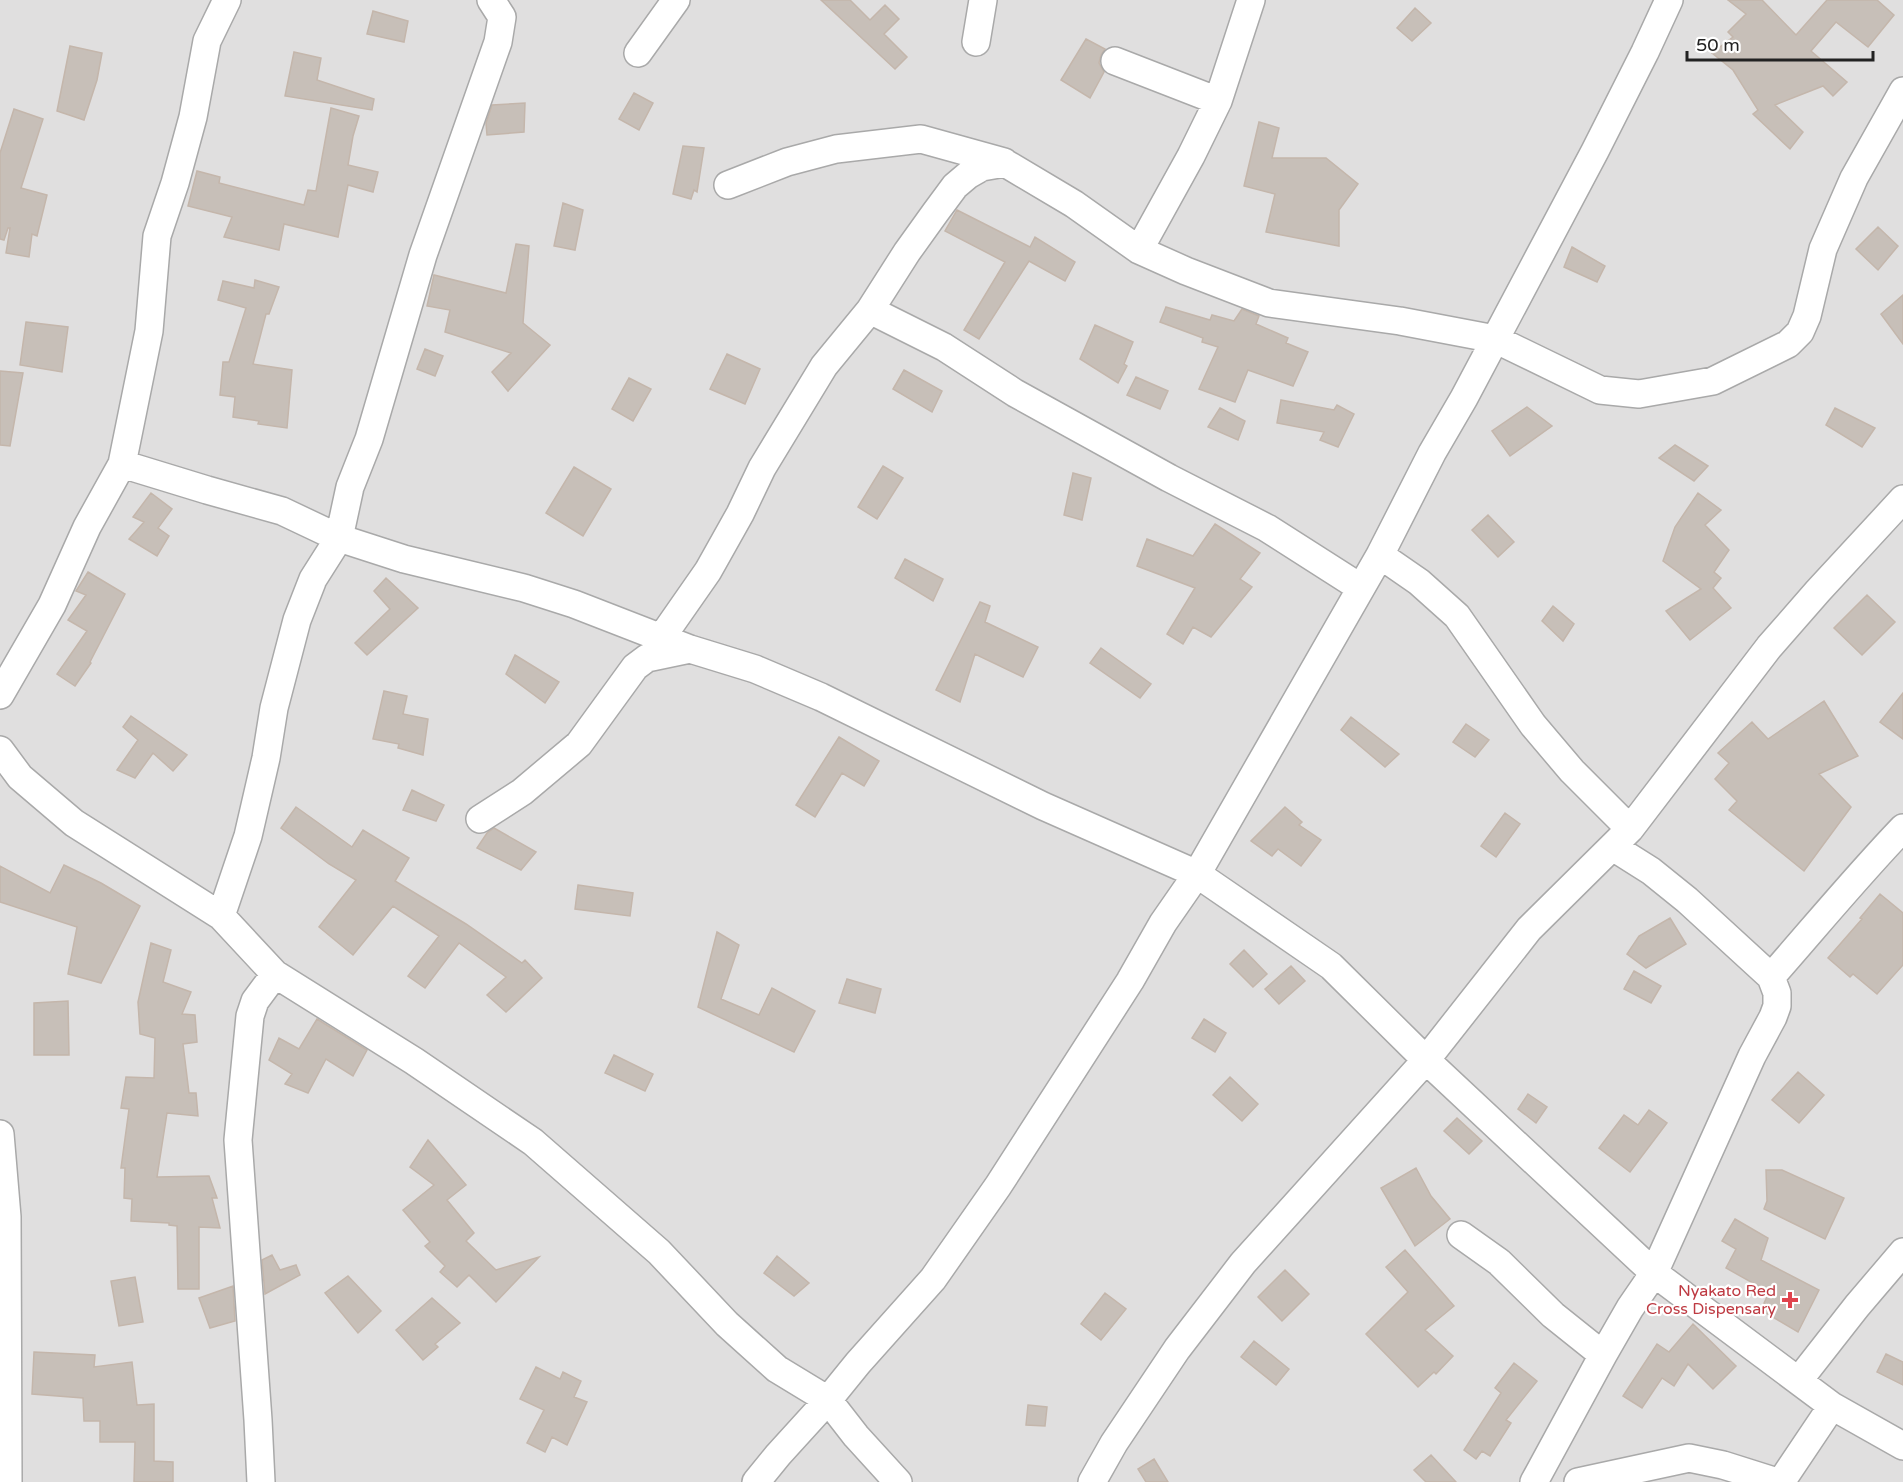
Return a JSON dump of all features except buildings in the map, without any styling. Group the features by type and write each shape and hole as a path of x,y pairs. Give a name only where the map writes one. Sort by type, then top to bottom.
{"street":[{"path":"0,695 52,605 87,527 122,464 150,331 157,236 194,117 207,41 227,0"},
{"path":"221,916 248,836 266,758 274,708 297,620 313,579 339,538 350,488 372,430 423,255 498,42 502,16 491,0"},
{"path":"638,53 676,0"},
{"path":"976,42 983,0"},
{"path":"1139,250 1191,156 1218,101 1251,0"},
{"path":"756,1482 933,1280 998,1186 1130,981 1163,923 1197,874 1380,555 1432,453 1464,398 1610,121 1669,0"},
{"path":"1115,61 1218,101"},
{"path":"728,185 787,162 836,149 921,139 1005,163 1074,204 1139,250 1185,271 1269,303 1400,321 1495,339 1600,390 1639,394 1713,381 1788,344 1800,332 1807,316 1823,249 1854,178 1903,91"},
{"path":"662,637 708,571 740,514 762,468 824,366 870,310 907,252 955,186 982,167 1005,163"},
{"path":"870,310 944,348 1015,393 1169,478 1267,528 1361,588"},
{"path":"122,464 282,511 339,538 404,559 524,588 574,604 690,649 755,669 821,697 1043,806 1197,874 1331,966 1425,1060 1654,1273 1832,1406 1903,1446"},
{"path":"1092,1482 1114,1443 1177,1349 1243,1263 1425,1060 1529,929 1622,838 1769,647 1903,499"},
{"path":"1380,555 1419,582 1457,616 1533,725 1572,771 1622,838 1651,871 1687,900 1771,977 1777,993 1777,1006 1773,1017 1752,1056 1654,1273 1630,1308 1603,1355 1534,1482"},
{"path":"480,819 522,792 579,744 635,667 647,658 690,649"},
{"path":"0,750 20,777 74,823 221,916 275,974 414,1061 533,1142 659,1251 727,1324 777,1369 828,1400 856,1436 898,1482"},
{"path":"1771,977 1903,828"},
{"path":"261,1482 238,1140 250,1016 255,1001 275,974"},
{"path":"0,1134 7,1218 8,1482"},
{"path":"1461,1234 1499,1262 1553,1315 1603,1355"},
{"path":"1799,1380 1903,1252"},
{"path":"1578,1482 1689,1458 1723,1465 1779,1482 1832,1406"}],"shaded area":[{"path":"0,0 1903,0 1903,1482 0,1482"}],"place":[{"name":"Nyakato Red Cross Dispensary","path":"1790,1300"}]}
